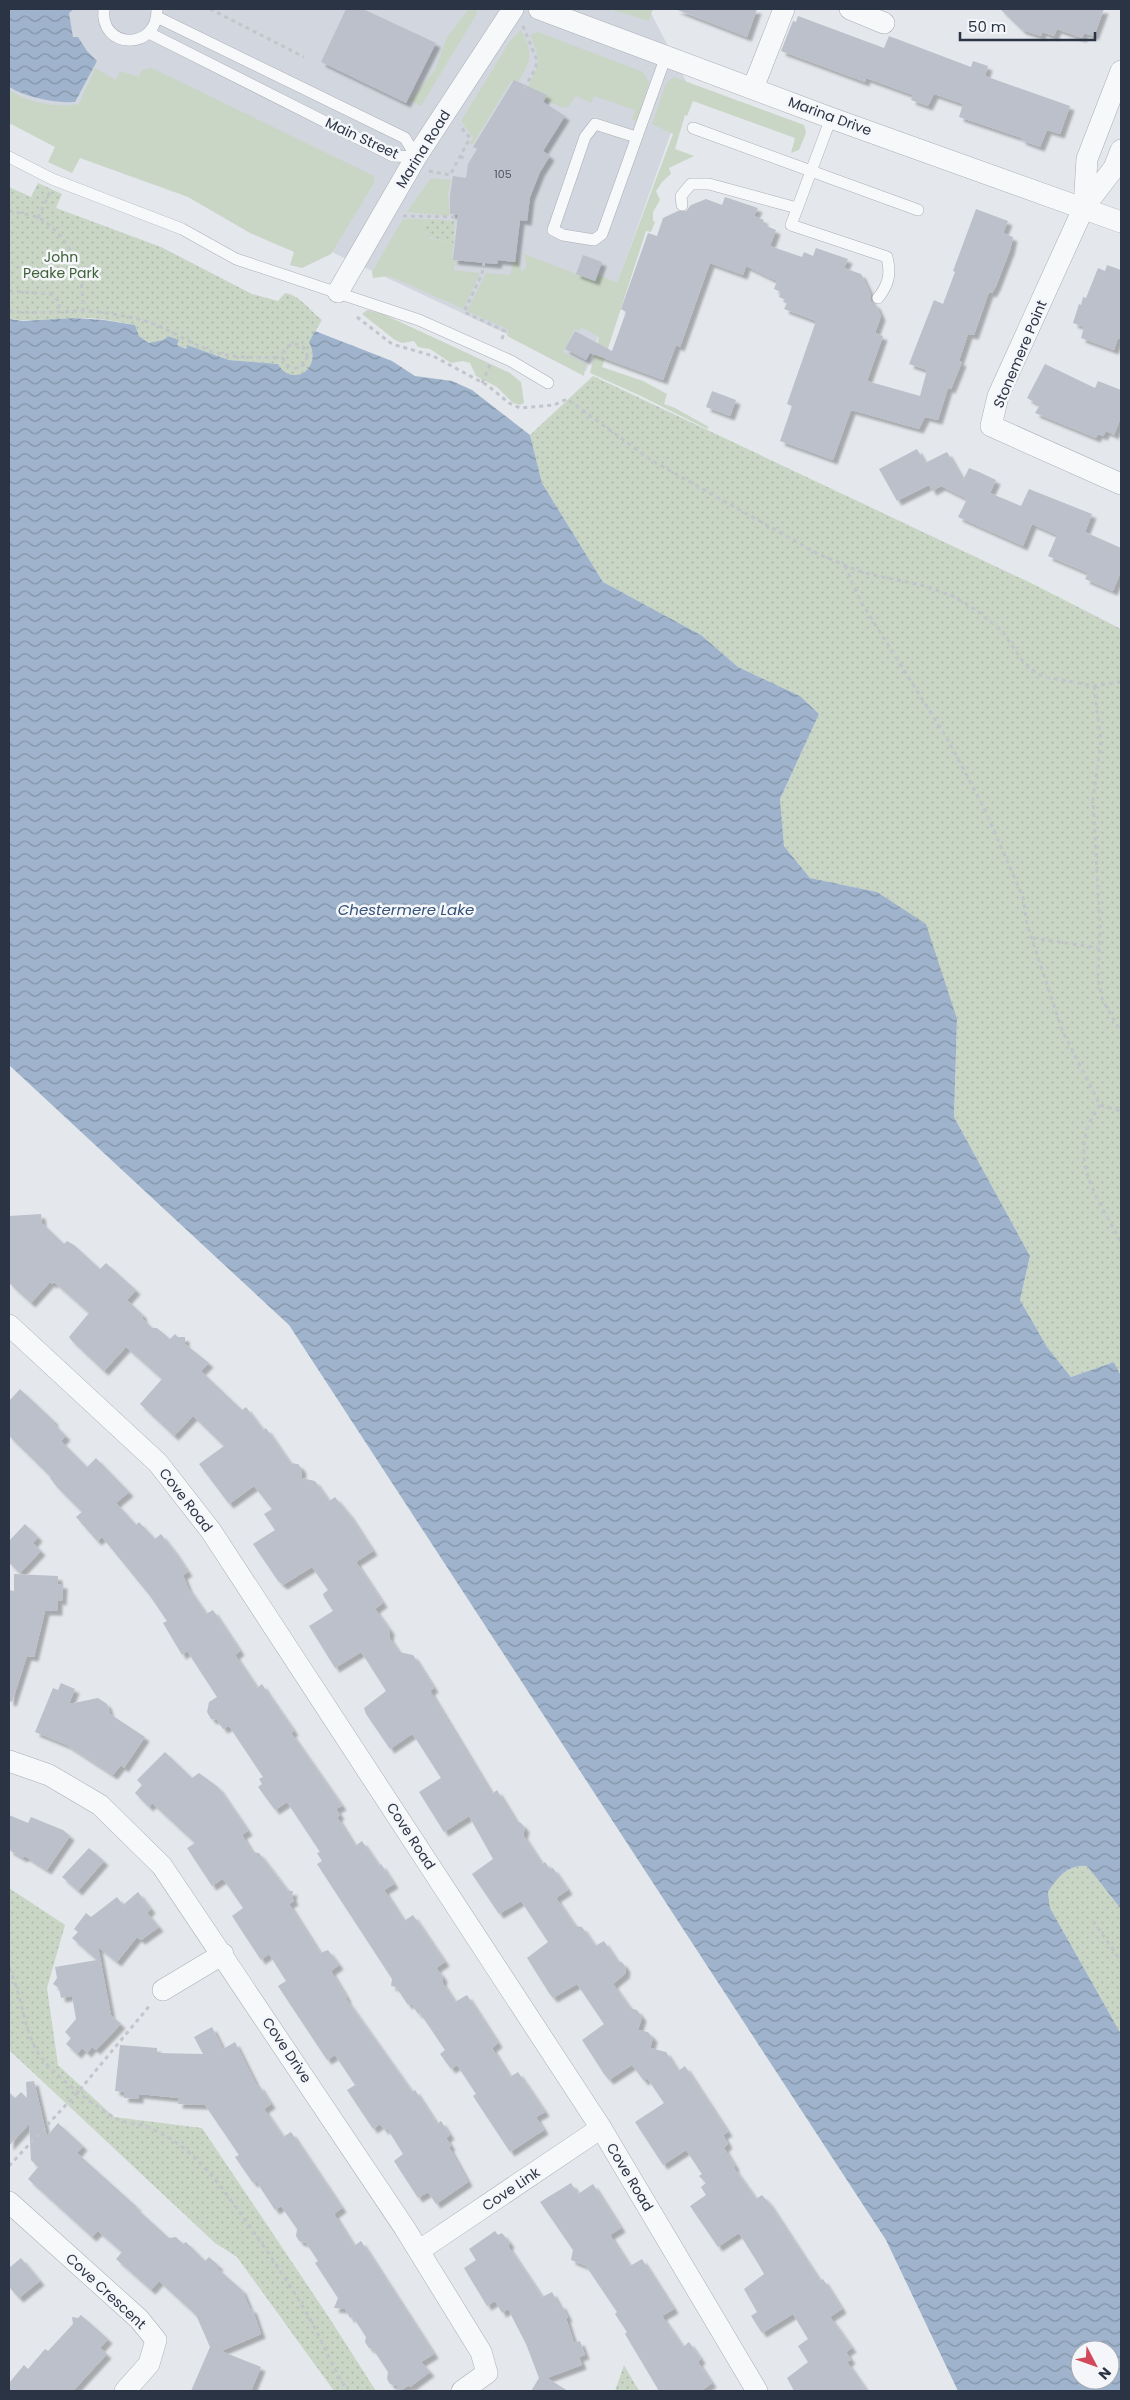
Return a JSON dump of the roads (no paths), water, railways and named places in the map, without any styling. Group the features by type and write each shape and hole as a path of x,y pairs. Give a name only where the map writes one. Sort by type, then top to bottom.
{"street":[{"name":"Marina Drive","path":"539,9 831,118 1084,207 1121,222"},
{"path":"753,88 784,9"},
{"path":"850,9 884,22"},
{"name":"Marina Road","path":"338,292 518,17"},
{"path":"1084,207 1087,159 1121,71"},
{"path":"1084,207 1114,168 1121,150"},
{"name":"Stonemere Point","path":"1084,207 998,396 991,426 1121,484"},
{"name":"Cove Road","path":"9,1325 158,1462 206,1524 602,2128 757,2391"},
{"name":"Cove Drive","path":"9,1761 49,1775 100,1804 162,1866 223,1954 420,2250 481,2352 487,2373 462,2391"},
{"path":"163,1990 223,1954"},
{"name":"Cove Link","path":"420,2250 602,2128"},
{"name":"Cove Crescent","path":"9,2202 139,2319 156,2340 149,2364 125,2391"}],"lane":[{"path":"104,9 105,24 117,37 134,41 149,33"},
{"name":"Main Street","path":"157,13 405,138 423,164 393,156 149,33 157,13"},
{"path":"636,137 595,124 585,137 553,230 563,235 594,240 602,234 666,56"},
{"path":"831,118 791,225 888,257 890,270 888,286 878,298"},
{"path":"693,128 918,210"},
{"path":"9,157 52,179 182,229 236,258 419,320 495,354 548,383"},
{"path":"682,205 681,196 691,184 709,184 798,208"}],"water":[{"path":"9,9 74,9 69,13 73,37 78,37 87,51 97,61 75,102 41,99 9,87"},
{"name":"Chestermere Lake","path":"74,318 135,325 139,336 149,343 163,340 168,336 179,340 177,345 186,349 187,345 229,360 278,364 284,371 298,375 309,367 312,360 309,342 315,331 392,361 415,376 452,381 472,390 530,435 542,483 603,582 701,635 738,667 800,696 819,714 780,799 784,846 810,878 877,892 926,924 957,1019 954,1117 1030,1256 1020,1300 1047,1347 1071,1377 1114,1362 1121,1376 1121,1909 1087,1866 1069,1869 1056,1881 1048,1892 1050,1908 1121,2034 1121,2391 958,2391 886,2240 289,1325 9,1065 9,319 23,321"}],"park label":[{"name":"John Peake Park","path":"61,266"}]}
